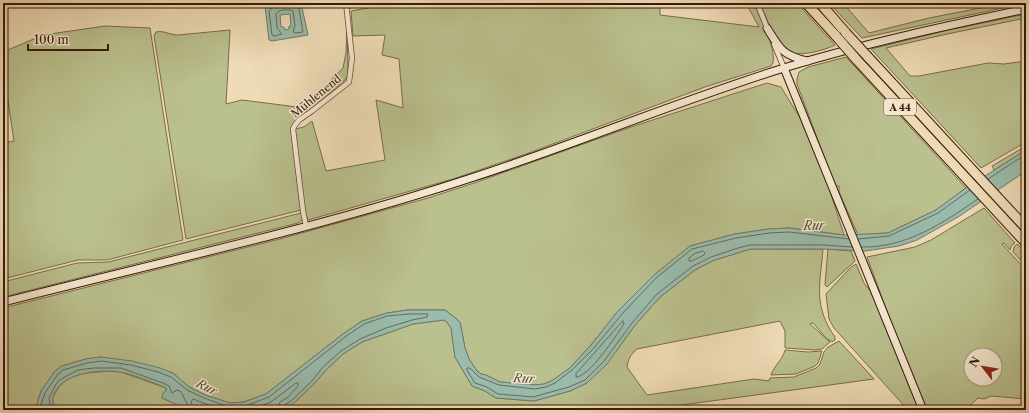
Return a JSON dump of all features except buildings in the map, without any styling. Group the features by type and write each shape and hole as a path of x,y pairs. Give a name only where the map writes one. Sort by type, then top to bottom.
{"highway":[{"name":"A 44","path":"806,3 1026,243"},
{"name":"A 44","path":"820,3 952,149 1026,228"}],"main road":[{"path":"3,302 306,226 390,203 475,177 784,68 930,29 1026,9"},
{"path":"767,28 784,52 793,57 808,61"},
{"path":"784,68 923,410"}],"street":[{"name":"Mühlenend","path":"306,226 293,129 299,120 349,82 352,58 346,3"},
{"path":"757,3 784,68"}],"green space":[{"path":"349,3 376,3 350,8"},
{"path":"395,3 660,3 660,15 759,27 746,3 754,3 770,41 773,63 771,66 705,87 526,154 453,179 308,220 304,209 295,129 304,127 312,121 326,171 385,160 376,100 403,108 399,59 382,55 385,35 353,36 351,11"},
{"path":"760,3 797,3 835,45 819,51 800,54 790,52 780,44 776,38"},
{"path":"829,3 843,3 869,33 929,18 1006,3 1026,3 862,38"},
{"path":"1026,14 1026,18 886,48 910,76 919,76 988,63 1004,64 1026,61 1026,142 981,168 871,49 944,31"},
{"path":"105,26 150,28 183,240 107,260 78,260 3,279 3,143 14,141 3,68 3,52 43,35"},
{"path":"347,29 348,75 345,80 298,119 291,129 301,210 186,239 154,36 156,32 178,35 230,30 226,104 242,100 305,108 318,99 330,81 343,68 346,53"},
{"path":"846,57 966,188 936,210 888,233 858,235 839,192 839,186 835,186 797,84 799,72 808,67"},
{"path":"767,83 781,87 800,118 828,185 844,235 789,228 769,229 735,234 690,246 654,275 618,311 591,345 570,368 553,380 544,384 535,385 500,382 481,374 477,371 469,359 465,348 460,322 445,310 408,310 387,313 362,321 266,394 244,402 230,403 205,395 189,387 173,373 101,357 86,359 62,366 55,371 41,391 35,410 3,410 3,308 280,239 428,198 631,127"},
{"path":"1026,146 1026,150 994,170 992,166"},
{"path":"984,208 1015,243 1011,246 1010,250 1004,243 1002,244 1026,270 1026,399 991,396 984,399 978,398 965,410 925,410 867,257 915,247 931,240"},
{"path":"301,213 303,218 298,223 3,297 3,282 77,263 108,262"},
{"path":"1017,244 1026,253 1026,266 1013,252 1014,247"},
{"path":"750,249 823,249 820,284 821,305 823,315 835,337 835,340 832,342 826,338 813,323 811,323 810,324 830,342 822,349 816,350 785,348 785,331 780,321 637,349 630,357 627,367 647,395 754,379 769,381 770,378 794,377 816,368 820,364 824,352 828,347 839,341 874,379 645,410 280,410 293,404 343,354 362,342 413,324 444,320 451,328 455,357 472,386 485,391 496,398 534,401 570,391 587,383 615,353 635,325 660,297 695,270 712,261"},
{"path":"828,249 851,251 855,261 827,287 825,285"},
{"path":"856,264 864,283 871,292 920,410 908,410 834,328 829,319 826,294 851,267"},
{"path":"785,350 808,352 822,351 818,363 815,366 796,374 771,375"},
{"path":"112,371 121,372 166,388 162,398 189,410 55,410 52,399 57,390 69,378 85,373"}],"water":[{"path":"284,3 301,3 308,35 272,41 269,40 265,6","holes":["290,14 291,26 289,26 289,29 285,30 284,27 281,27 280,15"]},
{"path":"1026,150 1026,171 958,217 917,240 899,246 865,251 823,249 750,249 712,261 695,270 660,297 635,325 607,364 587,383 570,391 534,401 496,398 485,391 472,386 455,357 451,328 444,320 413,324 362,342 343,354 293,404 280,410 189,410 162,398 166,388 129,374 101,371 80,374 63,383 56,390 53,399 55,410 35,410 41,391 55,371 62,366 86,359 101,357 132,361 160,368 173,373 189,387 205,395 230,403 244,402 266,394 362,321 387,313 408,310 445,310 460,322 465,348 469,359 477,371 481,374 500,382 535,385 544,384 553,380 570,368 591,345 618,311 654,275 690,246 735,234 769,229 789,228 844,235 888,233 936,210 966,188"}],"water label":[{"name":"Rur","path":"814,225"},
{"name":"Rur","path":"524,378"},
{"name":"Rur","path":"207,387"}]}
